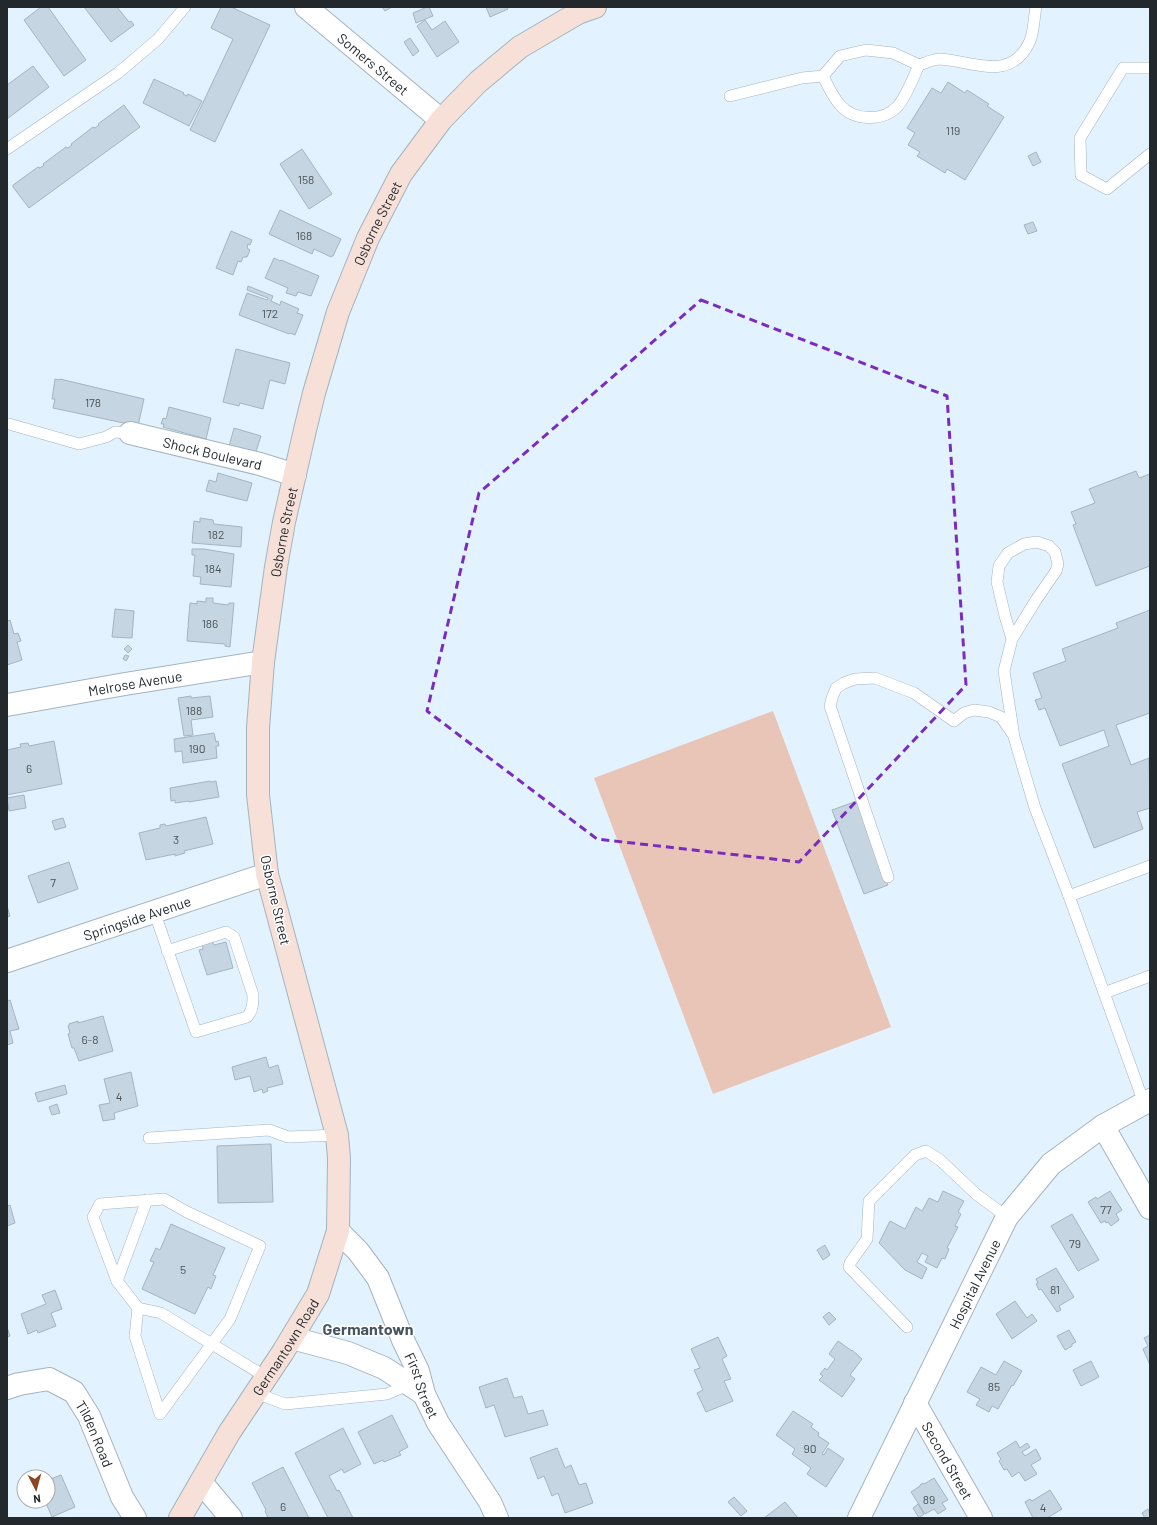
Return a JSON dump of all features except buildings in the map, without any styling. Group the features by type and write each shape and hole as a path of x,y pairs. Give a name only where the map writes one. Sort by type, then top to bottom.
{"main road":[{"name":"Osborne Street","path":"339,1158 337,1135 267,874 258,795 258,728 263,662 276,567 295,475 314,393 336,319 365,244 401,174 441,120 478,82 520,47 578,13 595,7"},
{"name":"Germantown Road","path":"180,1518 229,1433 292,1338 318,1294 338,1231 339,1158"}],"street":[{"name":"Somers Street","path":"306,7 441,120"},
{"name":"Shock Boulevard","path":"130,433 260,464 295,475"},
{"name":"Melrose Avenue","path":"7,705 263,662"},
{"name":"Springside Avenue","path":"7,961 267,874"},
{"name":"Hospital Avenue","path":"859,1518 869,1501 915,1403 1007,1218 1051,1164 1103,1126 1147,1102"},
{"path":"1103,1126 1150,1208"},
{"name":"First Street","path":"338,1231 358,1251 378,1278 418,1371 417,1389 494,1510"},
{"path":"292,1338 348,1353 384,1368 417,1389"},
{"name":"Tilden Road","path":"7,1388 49,1378 74,1392 89,1416 122,1497 135,1518"},
{"name":"Second Street","path":"915,1403 981,1518"},
{"path":"201,1482 231,1518"},
{"path":"494,1510 507,1518"}],"lane":[{"path":"7,149 118,73 158,39 185,7"},
{"path":"730,96 802,78 823,76 840,56 866,50 893,53 919,65 939,59 977,66 1001,67 1017,59 1023,53 1031,39 1036,7"},
{"path":"823,76 831,94 841,106 851,113 865,118 878,117 890,113 898,106 919,65"},
{"path":"1150,68 1124,68 1080,138 1081,175 1107,189 1150,154"},
{"path":"9,424 80,444 106,437 114,432 130,433"},
{"path":"1012,639 997,582 999,566 1008,553 1024,544 1037,542 1049,546 1055,552 1058,564 1056,571 1012,639 1004,671 1014,737 1035,808 1104,993 1147,1102"},
{"path":"888,878 830,706 836,688 855,679 875,678 914,693 954,721 964,713 974,710 989,712 1001,716 1014,737"},
{"path":"1069,896 1150,866"},
{"path":"154,911 196,1032 247,1017 252,1011 253,995 234,936 226,932 168,951"},
{"path":"1104,993 1150,976"},
{"path":"149,1138 270,1130 288,1137 337,1135"},
{"path":"907,1327 849,1267 850,1263 867,1239 869,1201 915,1155 926,1151 940,1160 976,1194 1007,1218"},
{"path":"138,1308 135,1336 160,1414 213,1344 230,1319 260,1246 187,1212 164,1199 100,1204 93,1217 117,1281 138,1308 161,1313 213,1344 285,1404 387,1394 417,1389"},
{"path":"117,1281 147,1200"}],"highlighted area":[{"path":"701,300 947,396 966,685 799,862 597,839 427,711 479,493"}],"shaded area":[{"path":"773,711 891,1027 713,1094 594,778"}],"district":[{"name":"Germantown","path":"368,1328"}]}
